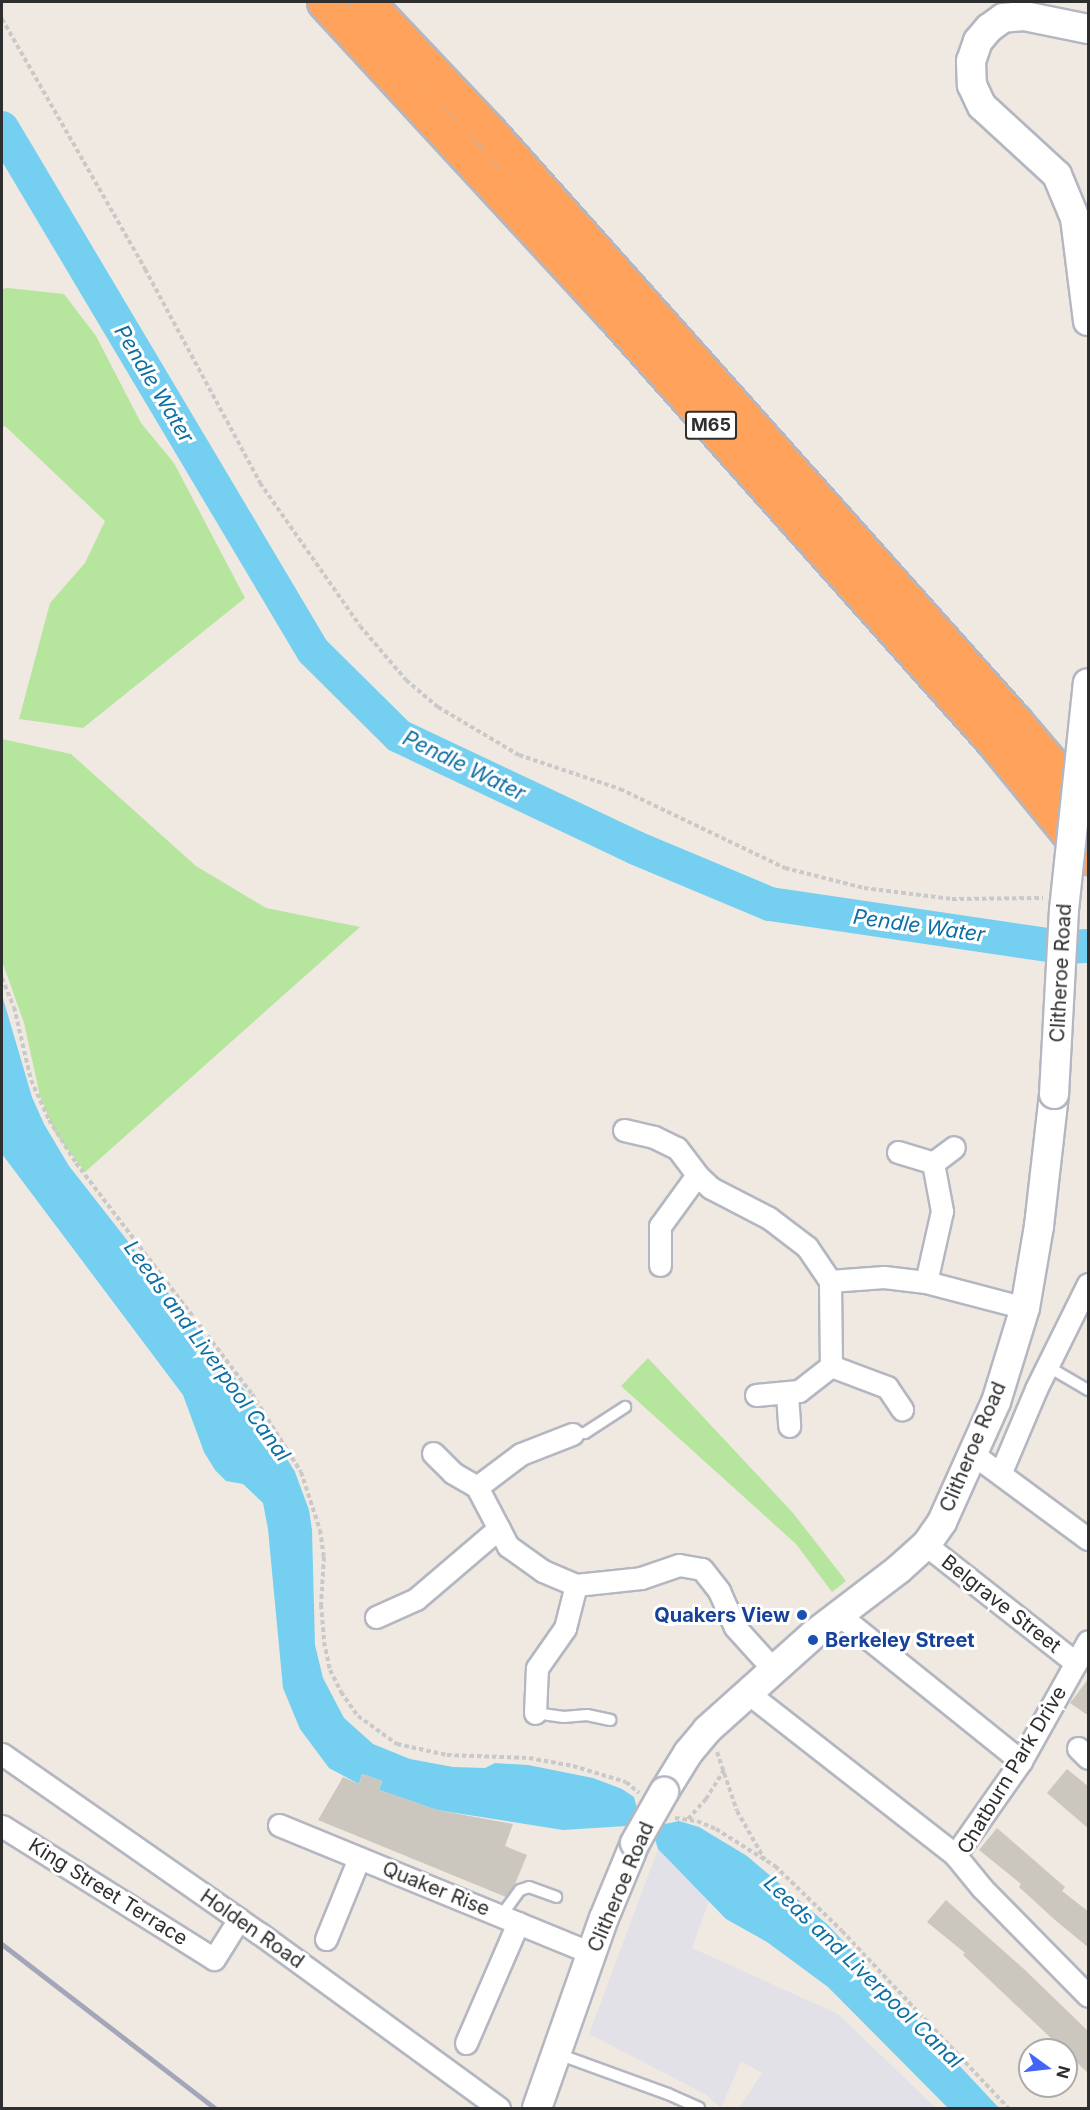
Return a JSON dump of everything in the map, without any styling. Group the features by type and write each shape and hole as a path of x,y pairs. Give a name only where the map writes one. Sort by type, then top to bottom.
{"highway":[{"name":"M65","path":"324,2 621,324 993,741 1089,857"},
{"name":"M65","path":"367,2 489,131 1089,807"}],"main road":[{"path":"1089,29 1043,18 1024,16 1003,18 989,28 978,41 971,61 972,85 982,106 1058,175 1075,218 1089,321"},
{"name":"Clitheroe Road","path":"537,2109 604,1918 636,1843 688,1753 708,1730 773,1669 838,1614 899,1569 926,1545 942,1522 996,1402 1025,1308 1039,1226 1054,1094 1064,910 1089,683"}],"street":[{"path":"624,1130 654,1137 677,1148 697,1175 711,1188 769,1218 807,1247 830,1281 831,1366"},
{"path":"933,1163 954,1147"},
{"path":"898,1152 933,1163"},
{"path":"926,1282 942,1211 933,1163"},
{"path":"660,1265 660,1226 697,1175"},
{"path":"830,1281 884,1277 926,1282 1025,1308"},
{"name":"Clitheroe Road","path":"1001,1473 1047,1366 1089,1284"},
{"path":"756,1395 787,1394 799,1391 831,1366"},
{"path":"831,1366 887,1387 902,1409"},
{"path":"787,1394 789,1426"},
{"path":"477,1487 521,1454 572,1434"},
{"path":"433,1453 453,1473 477,1487 508,1546 543,1571 576,1585 641,1578 679,1565 702,1569 719,1591 735,1627 773,1669"},
{"path":"973,1454 1089,1539"},
{"path":"376,1617 416,1599 499,1528"},
{"name":"Belgrave Street","path":"926,1545 1076,1663"},
{"path":"535,1713 537,1668 565,1628 576,1585"},
{"path":"838,1614 1021,1761"},
{"name":"Chatburn Park Drive","path":"1089,1641 1021,1761 955,1855 982,1888 1089,1996"},
{"path":"748,1693 955,1855"},
{"name":"Holden Road","path":"2,1754 239,1919 498,2109"},
{"name":"Quaker Rise","path":"279,1825 593,1954"},
{"name":"King Street Terrace","path":"2,1826 213,1959 239,1919"},
{"path":"326,1940 359,1858"},
{"path":"466,2043 509,1920"}],"lane":[{"path":"1047,1366 1089,1390"},
{"path":"572,1434 585,1432 625,1407"},
{"path":"535,1713 564,1717 587,1715 610,1720"},
{"path":"509,1920 520,1890 530,1887 556,1898"},
{"path":"555,2053 668,2094 699,2109"}],"path":[{"path":"2,19 145,269 260,483 360,626 406,680 438,706 519,755 620,789 785,868 864,888 952,899 1045,898"},
{"path":"708,1730 725,1769 737,1811 766,1860"},
{"path":"688,1819 706,1799 725,1769"}],"shaded area":[{"path":"658,1849 709,1901 692,1948 838,2014 936,2108 739,2108 762,2073 741,2061 721,2108 705,2094 589,2034"}],"green space":[{"path":"2,289 64,294 96,336 141,423 174,463 245,598 83,728 19,719 50,603 85,563 105,521 5,426 2,428"},
{"path":"2,739 71,754 196,866 266,908 360,927 85,1172 55,1133 40,1096 24,1023 2,961"},
{"path":"648,1358 793,1513 846,1581 832,1592 796,1544 621,1386"}],"water":[{"name":"Leeds and Liverpool Canal","path":"2,995 32,1097 44,1124 69,1166 249,1396 295,1472 309,1510 312,1530 315,1645 323,1678 344,1718 373,1744 410,1759 453,1767 485,1768 495,1763 528,1765 593,1778 622,1789 634,1797 637,1808 665,1824 679,1821 699,1827 747,1856 828,1925 999,2108 948,2108 828,1987 767,1942 726,1919 658,1849 655,1839 626,1826 563,1830 437,1810 379,1790 382,1781 362,1774 359,1784 329,1768 300,1729 283,1688 268,1529 263,1503 243,1484 226,1481 215,1470 204,1452 183,1395 2,1154"}],"building":[{"path":"1089,1678 1089,1716 1070,1703"},
{"path":"1067,1769 1089,1787 1089,1829 1047,1793"},
{"path":"362,1774 382,1781 379,1790 437,1810 513,1824 505,1846 527,1855 515,1884 506,1897 318,1820 343,1777 359,1784"},
{"path":"997,1828 1065,1887 1062,1891 1089,1912 1089,1948 1019,1887 1021,1884 979,1850"},
{"path":"946,1900 1024,1969 1089,2032 1089,2074 1078,2064 1078,2038 1051,2038 963,1955 965,1953 927,1922"}],"waterway":[{"name":"Pendle Water","path":"2,128 313,651 399,736 636,848 770,904 1060,947 1088,946"}],"railway":[{"path":"2,1944 215,2108"}],"place":[{"name":"Quakers View","path":"802,1615"},
{"name":"Berkeley Street","path":"813,1640"}]}
